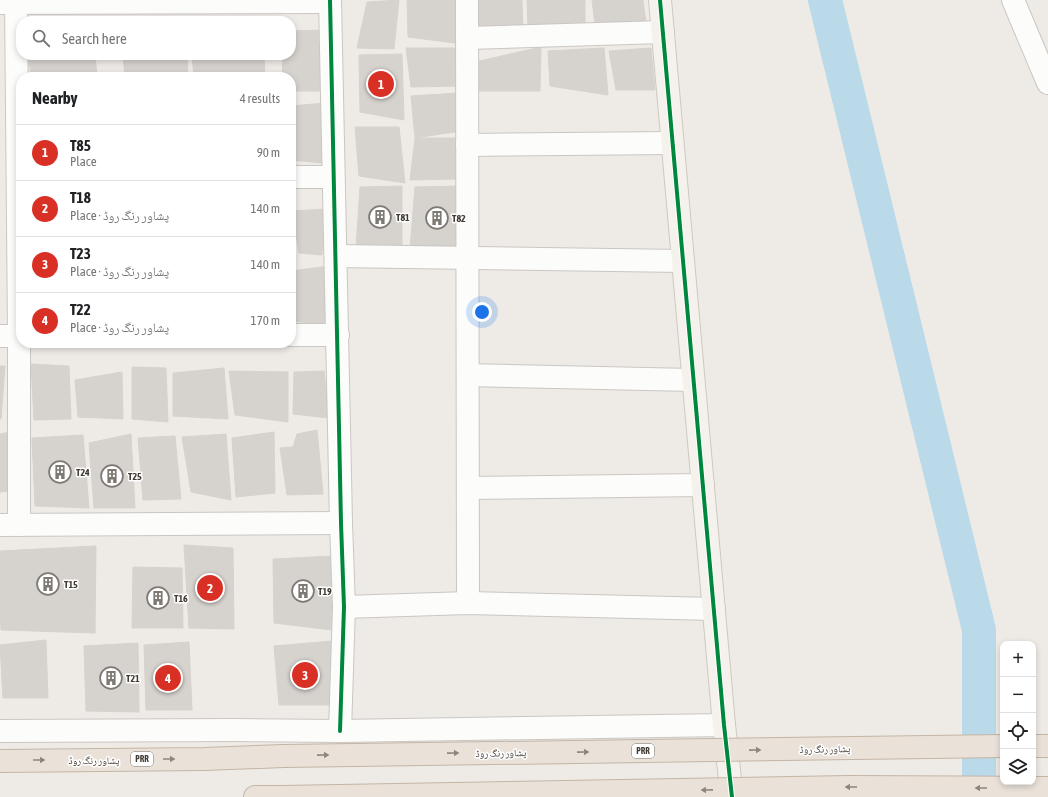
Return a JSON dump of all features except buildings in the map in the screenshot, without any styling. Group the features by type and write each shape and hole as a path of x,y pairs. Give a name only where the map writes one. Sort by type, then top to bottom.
{"highway":[{"name":"پشاور رنگ روڈ","path":"0,761 1000,746"},
{"path":"1036,746 1048,746"},
{"path":"255,797 849,787 1048,788"}],"street":[{"path":"467,0 468,603"},
{"path":"660,0 682,261 724,725 732,797"},
{"path":"1013,0 1048,84"},
{"path":"340,731 344,607 330,1 11,2 13,336 9,525 341,523"},
{"path":"467,38 662,32"},
{"path":"467,145 672,143"},
{"path":"296,177 333,177"},
{"path":"336,256 682,261"},
{"path":"296,335 338,335"},
{"path":"468,375 693,380"},
{"path":"468,488 703,485"},
{"path":"344,607 468,603 714,609"},
{"path":"0,731 340,731 724,725"}],"waterway":[{"path":"825,0 979,630 979,797"}],"cycle path":[{"path":"330,0 344,607 340,731"},
{"path":"660,0 724,725 732,797"}],"place":[{"name":"T85","path":"381,84"},
{"name":"T81","path":"380,217"},
{"name":"T82","path":"437,218"},
{"name":"T24","path":"60,472"},
{"name":"T25","path":"112,476"},
{"name":"T15","path":"48,584"},
{"name":"T18","path":"210,588"},
{"name":"T19","path":"303,591"},
{"name":"T16","path":"158,598"},
{"name":"T23","path":"305,675"},
{"name":"T21","path":"111,678"},
{"name":"T22","path":"168,678"}]}
